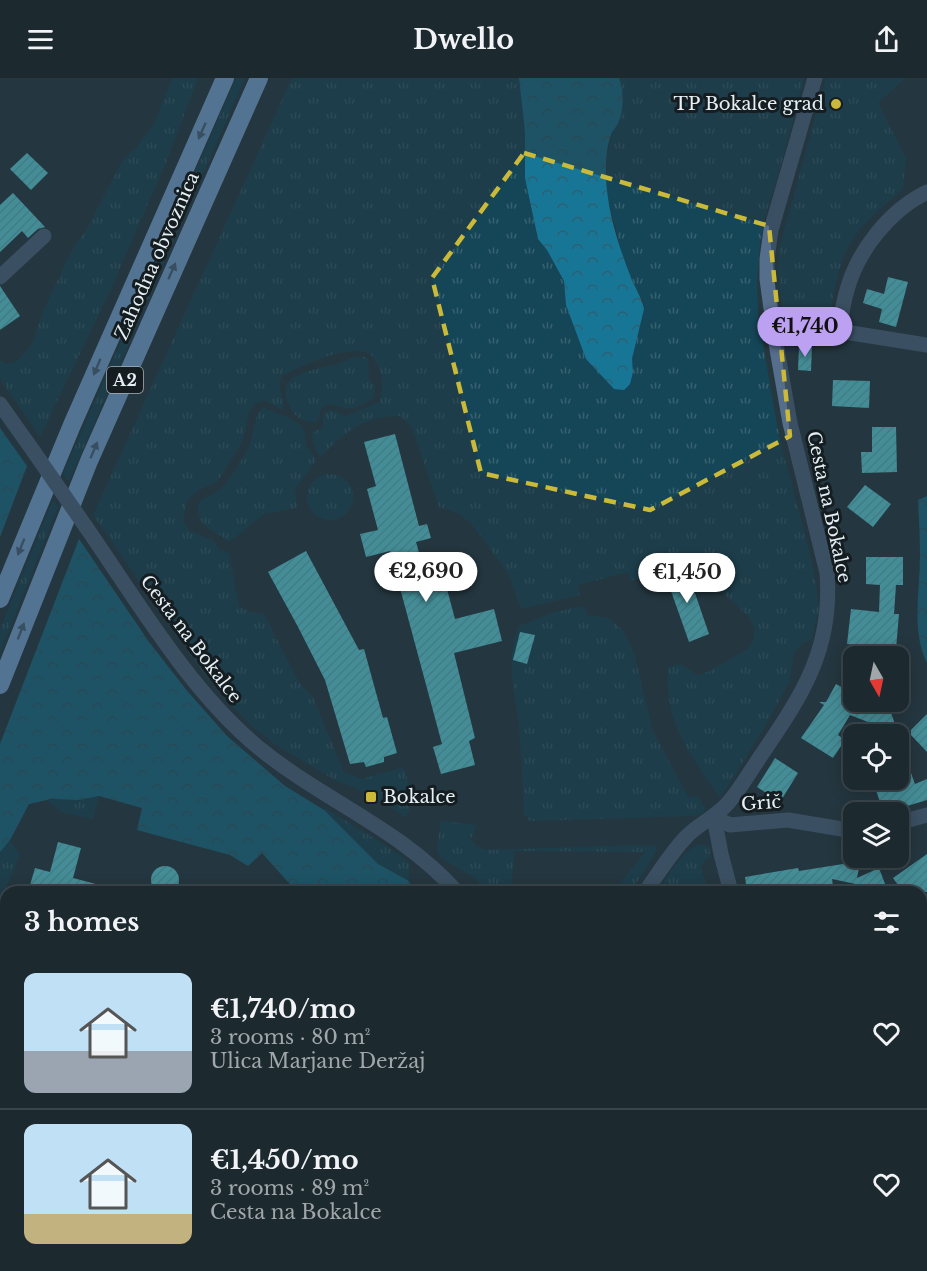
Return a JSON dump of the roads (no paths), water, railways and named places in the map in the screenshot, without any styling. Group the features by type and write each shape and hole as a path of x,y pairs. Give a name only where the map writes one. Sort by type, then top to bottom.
{"highway":[{"name":"Zahodna obvoznica","path":"0,599 89,385 225,78"},
{"name":"Zahodna obvoznica","path":"0,685 89,460 259,78"}],"street":[{"name":"Cesta na Bokalce","path":"650,886 687,836 728,804 782,724 810,675 826,627 827,573 797,455 775,338 767,279 771,230 815,78"},
{"path":"839,331 847,288 861,256 887,222 927,192"},
{"path":"0,277 44,236"},
{"path":"775,338 839,331 927,345"},
{"name":"Cesta na Bokalce","path":"0,404 200,688 228,721 262,751 402,842 451,886"},
{"path":"909,820 927,815"},
{"path":"714,817 729,886"},
{"name":"Grič","path":"714,817 730,825 788,820 843,829"}],"place":[{"name":"TP Bokalce grad","path":"836,104"},
{"name":"Bokalce","path":"371,797"}]}
